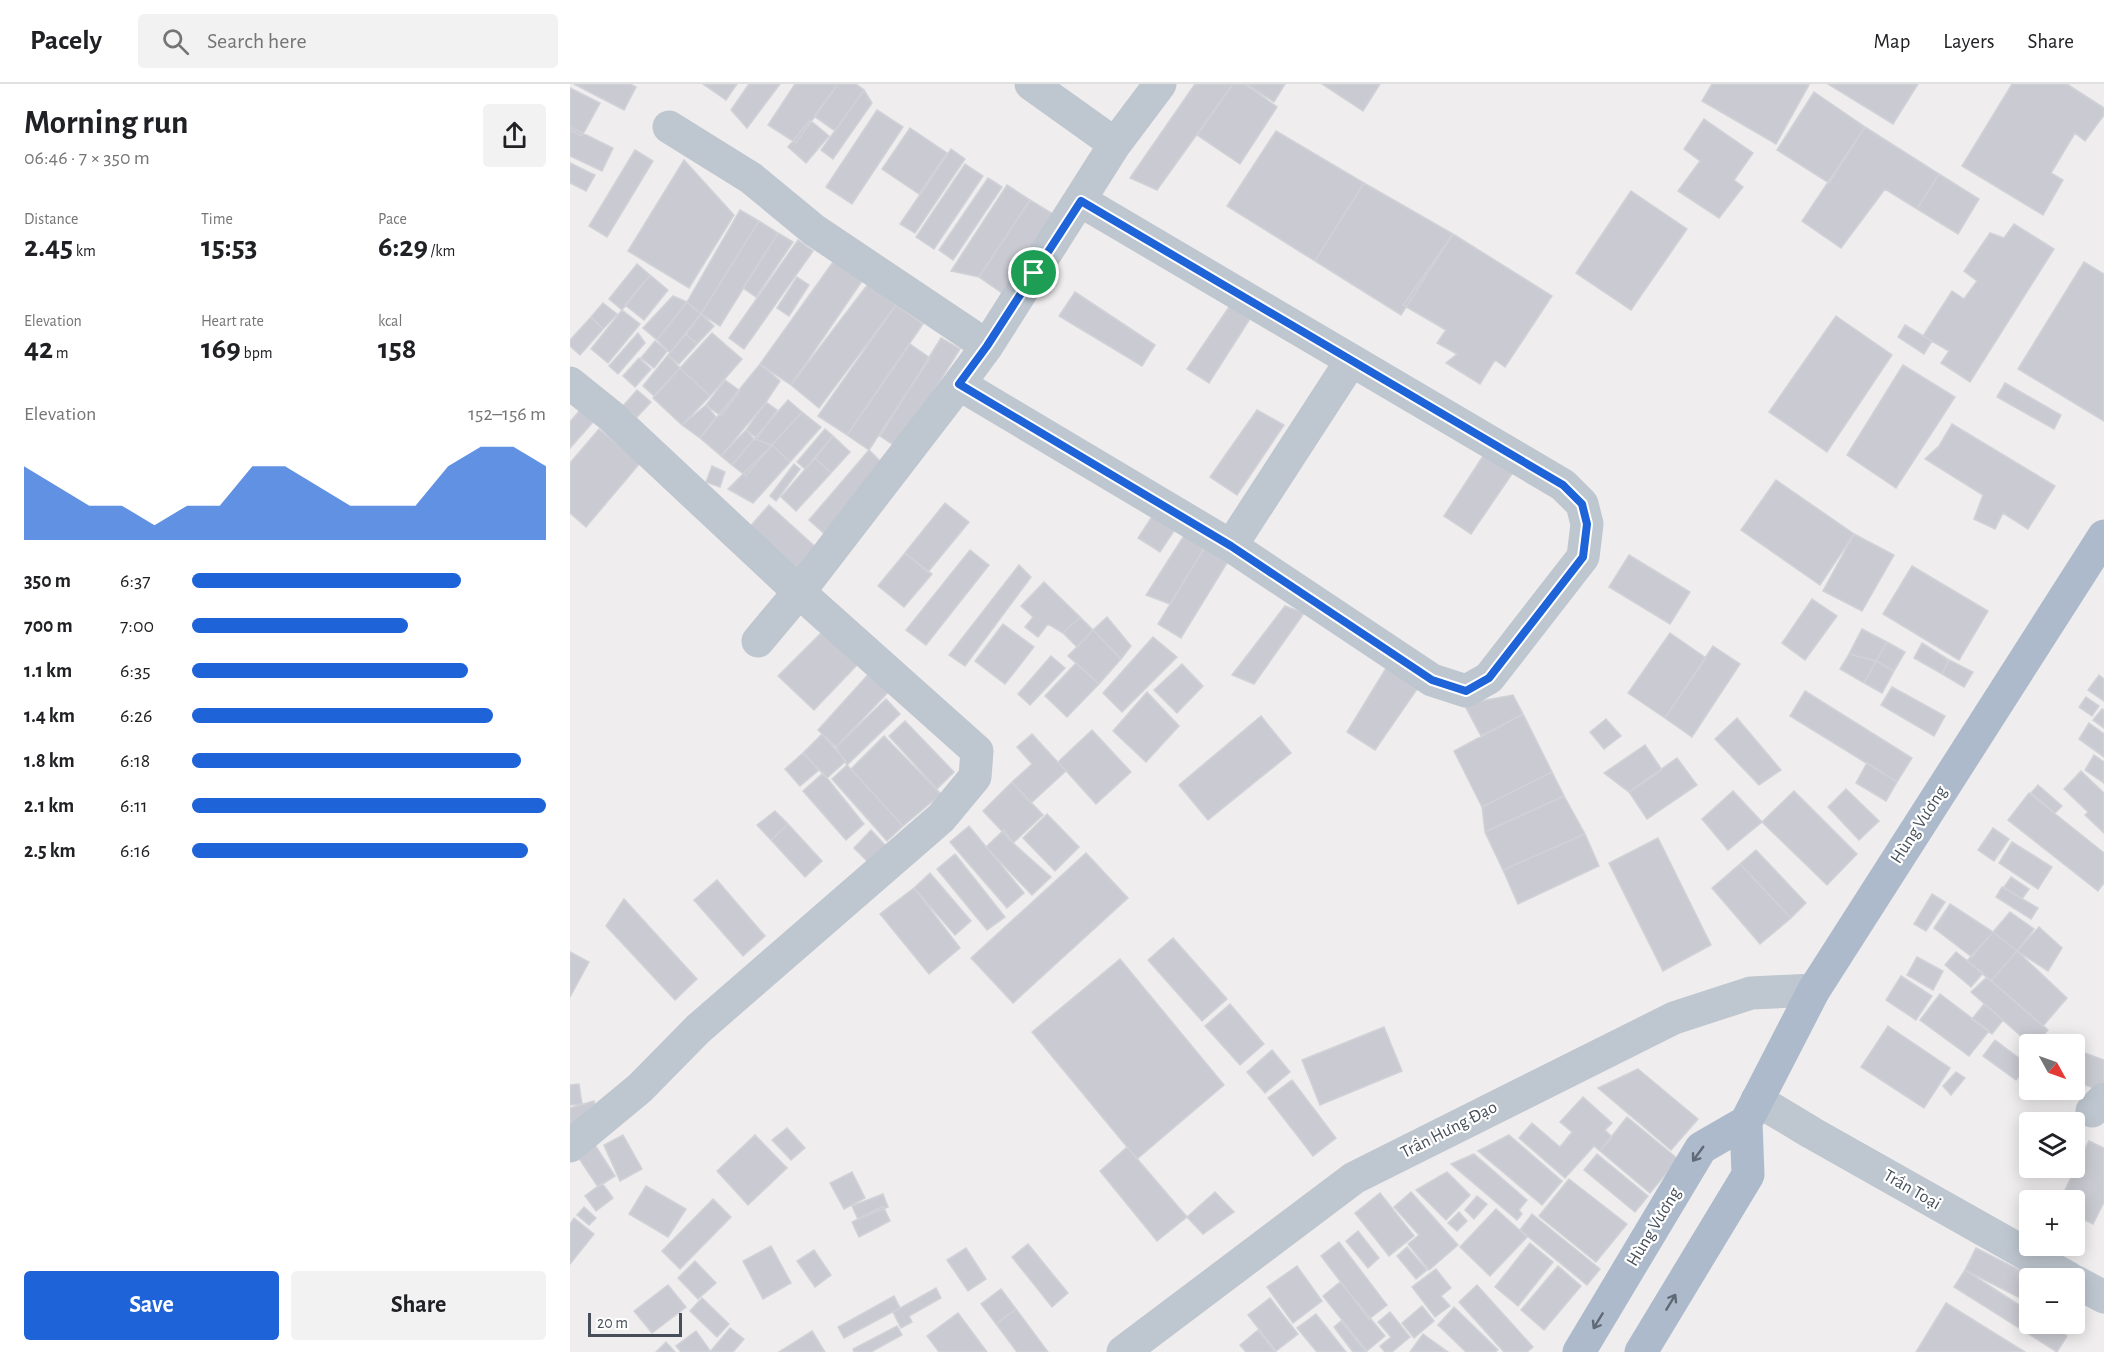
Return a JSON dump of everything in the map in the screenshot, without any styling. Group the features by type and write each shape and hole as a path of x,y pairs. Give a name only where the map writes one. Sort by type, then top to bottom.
{"main road":[{"name":"Hùng Vương","path":"1641,1352 1748,1175 1752,1111 1814,990 2104,536"},
{"name":"Hùng Vương","path":"1580,1352 1701,1148 1752,1111"}],"street":[{"path":"1031,84 1115,144"},
{"path":"758,641 799,592 987,346 1115,144 1160,84"},
{"path":"669,127 751,178 814,230 987,346"},
{"path":"959,384 1231,546 1432,680 1466,691 1489,678 1583,557 1587,524 1582,504 1563,485 1081,201"},
{"path":"1231,546 1351,362"},
{"path":"570,383 611,416 799,592 977,751 975,777 941,818 698,1029 640,1088 570,1146"},
{"name":"Trần Hưng Đạo","path":"1123,1352 1354,1178 1674,1018 1751,993 1814,990"},
{"name":"Trần Toại","path":"1752,1111 1822,1139 2051,1268"},
{"path":"2085,1287 2104,1297"}],"building":[{"path":"574,84 630,84 636,87 624,110"},
{"path":"703,84 737,84 726,100"},
{"path":"749,84 780,84 747,128 731,110"},
{"path":"795,84 838,84 796,143 768,125"},
{"path":"838,84 856,84 864,90 835,131 814,116"},
{"path":"1195,84 1233,84 1157,190 1130,178"},
{"path":"1233,84 1245,84 1277,107 1240,164 1197,135"},
{"path":"1246,84 1285,84 1274,102"},
{"path":"1322,84 1380,84 1363,111"},
{"path":"1712,84 1809,85 1776,144 1702,101"},
{"path":"1828,84 1918,84 1893,124"},
{"path":"2012,84 2067,84 2104,108 2104,115 2085,141 2075,133 2051,173 2063,180 2043,215 1962,166"},
{"path":"570,88 600,103 582,136 570,130"},
{"path":"864,90 872,103 833,159 821,150"},
{"path":"1814,92 1865,127 1829,183 1777,150"},
{"path":"877,110 903,127 852,204 826,187"},
{"path":"1704,119 1753,153 1734,180 1743,187 1719,218 1678,191 1700,161 1684,149"},
{"path":"810,120 829,136 806,163 788,147"},
{"path":"570,127 613,148 602,171 570,156"},
{"path":"1865,127 1939,174 1917,209 1885,189 1841,248 1802,221"},
{"path":"910,128 947,153 919,194 882,169"},
{"path":"1276,131 1364,183 1315,261 1227,206"},
{"path":"951,149 965,159 915,233 900,224"},
{"path":"635,150 653,161 607,237 589,226"},
{"path":"684,160 734,215 689,288 628,251"},
{"path":"570,163 595,175 586,191 570,183"},
{"path":"965,164 983,176 934,249 916,237"},
{"path":"1939,174 1979,199 1958,234 1917,209"},
{"path":"988,178 1002,187 953,260 939,250"},
{"path":"1364,183 1453,234 1401,315 1315,261"},
{"path":"1007,185 1030,200 979,277 951,271"},
{"path":"1631,191 1687,229 1631,310 1576,273"},
{"path":"1030,200 1053,214 1002,293 979,277"},
{"path":"740,210 759,221 701,314 687,302"},
{"path":"759,221 778,233 720,326 701,314"},
{"path":"2014,224 2054,249 1970,382 1941,363 1949,351 1923,336 1952,291 1964,299 1977,281 1964,271 1990,233 2004,238"},
{"path":"778,233 793,242 756,297 743,288"},
{"path":"1453,234 1552,296 1505,367 1495,360 1480,384 1446,363 1457,354 1437,343 1446,330 1403,305"},
{"path":"798,240 813,251 744,349 729,338"},
{"path":"838,255 862,281 791,385 760,364"},
{"path":"2084,262 2104,274 2104,421 2018,369"},
{"path":"637,264 650,275 622,310 609,299"},
{"path":"650,275 668,290 644,320 625,305"},
{"path":"797,277 809,285 789,316 777,308"},
{"path":"868,284 896,305 819,408 791,385"},
{"path":"1075,292 1155,345 1142,366 1059,316"},
{"path":"673,296 687,302 657,340 643,328"},
{"path":"1235,298 1255,311 1209,383 1187,369"},
{"path":"687,302 701,314 670,353 657,340"},
{"path":"603,303 617,314 603,329 591,317"},
{"path":"896,305 923,324 847,435 818,416"},
{"path":"622,310 640,324 608,363 591,349"},
{"path":"701,314 714,326 697,344 686,334"},
{"path":"1836,316 1892,355 1827,452 1769,412"},
{"path":"591,317 603,329 580,355 570,346 570,340"},
{"path":"1905,325 1932,341 1924,354 1898,337"},
{"path":"638,333 645,343 618,374 609,366"},
{"path":"712,333 742,359 710,396 680,368"},
{"path":"686,334 697,344 679,364 668,355"},
{"path":"941,338 960,349 898,448 880,436"},
{"path":"655,341 667,351 654,368 641,358"},
{"path":"910,344 930,358 869,450 847,435"},
{"path":"668,355 680,368 654,396 643,386"},
{"path":"639,358 651,369 635,387 623,376"},
{"path":"760,364 780,381 766,402 721,456 700,438"},
{"path":"1903,365 1955,397 1896,488 1847,455"},
{"path":"680,368 710,396 682,425 653,398"},
{"path":"725,380 740,391 721,416 706,405"},
{"path":"2005,383 2061,415 2054,429 1997,397"},
{"path":"637,390 651,402 637,417 623,406"},
{"path":"788,400 802,412 772,445 754,439"},
{"path":"766,402 777,410 757,438 746,430"},
{"path":"706,405 716,417 700,438 682,425"},
{"path":"580,410 593,422 570,448 570,422"},
{"path":"1257,410 1284,425 1237,495 1210,477"},
{"path":"802,412 821,427 790,462 772,445"},
{"path":"1952,424 2055,486 2028,529 2003,513 1995,529 1974,519 1983,495 1925,459 1939,446"},
{"path":"599,429 640,463 586,527 570,513 570,463"},
{"path":"825,429 833,436 805,469 797,462"},
{"path":"746,430 754,439 732,465 721,456"},
{"path":"833,436 850,452 831,473 815,458"},
{"path":"754,439 772,445 746,476 732,465"},
{"path":"772,445 790,462 753,503 728,489"},
{"path":"869,450 888,469 829,538 809,520"},
{"path":"1485,453 1514,471 1471,534 1444,516"},
{"path":"815,458 831,473 796,511 781,497"},
{"path":"794,464 800,469 776,501 770,496"},
{"path":"712,466 725,472 720,487 706,482"},
{"path":"1776,480 1854,534 1820,585 1741,530"},
{"path":"945,503 969,522 928,572 905,553"},
{"path":"769,505 819,550 798,574 748,529"},
{"path":"1153,515 1174,531 1160,552 1138,538"},
{"path":"1185,534 1205,547 1170,604 1146,595"},
{"path":"1854,534 1894,555 1862,611 1823,591"},
{"path":"1205,547 1227,563 1181,638 1158,624"},
{"path":"970,550 989,565 926,645 906,630"},
{"path":"905,553 932,574 904,607 878,586"},
{"path":"1629,555 1690,592 1670,624 1609,587"},
{"path":"1019,565 1031,577 965,666 949,655"},
{"path":"1912,566 1988,611 1959,660 1883,614"},
{"path":"1044,582 1080,617 1063,633 1048,624 1038,637 1025,627 1033,617 1021,606"},
{"path":"1812,599 1837,616 1805,660 1782,643"},
{"path":"1285,606 1304,613 1254,684 1232,675"},
{"path":"1080,617 1093,630 1077,647 1063,633"},
{"path":"1107,617 1131,646 1121,659 1093,630"},
{"path":"1003,624 1034,647 1005,684 975,661"},
{"path":"1862,629 1887,642 1876,661 1849,654"},
{"path":"1093,630 1121,659 1099,684 1068,656"},
{"path":"823,631 858,664 814,710 778,676"},
{"path":"1670,633 1706,658 1665,718 1628,693"},
{"path":"1153,637 1177,657 1122,712 1103,693"},
{"path":"1887,642 1905,652 1894,671 1876,661"},
{"path":"1922,643 1949,660 1942,674 1914,658"},
{"path":"1713,646 1740,664 1692,737 1665,718"},
{"path":"1849,654 1876,661 1864,683 1840,669"},
{"path":"1051,656 1065,668 1030,705 1018,694"},
{"path":"1391,660 1422,682 1375,750 1347,732"},
{"path":"1949,660 1973,672 1964,687 1942,674"},
{"path":"1876,661 1894,671 1882,693 1864,683"},
{"path":"1076,663 1099,684 1067,717 1045,696"},
{"path":"1182,664 1203,686 1177,713 1154,690"},
{"path":"874,668 894,686 836,747 818,730"},
{"path":"2099,675 2104,679 2104,701 2088,690"},
{"path":"1892,687 1945,716 1934,736 1881,705"},
{"path":"1805,691 1912,758 1897,782 1790,716"},
{"path":"1147,692 1179,726 1146,762 1113,731"},
{"path":"1513,695 1523,714 1481,736 1464,704"},
{"path":"2086,697 2099,706 2092,716 2079,707"},
{"path":"886,699 900,714 847,765 836,747"},
{"path":"2102,709 2104,710 2104,728 2093,720"},
{"path":"1523,714 1552,772 1482,807 1454,751"},
{"path":"1261,716 1291,753 1208,820 1179,785"},
{"path":"1737,718 1781,770 1759,785 1715,739"},
{"path":"1606,719 1621,736 1604,749 1590,732"},
{"path":"905,721 954,772 937,789 889,736"},
{"path":"2089,723 2104,734 2104,757 2079,739"},
{"path":"1092,730 1131,772 1096,804 1058,762"},
{"path":"822,734 846,761 827,778 803,753"},
{"path":"1032,734 1066,771 1031,803 1012,782 1032,764 1017,747"},
{"path":"884,736 941,794 903,826 851,769"},
{"path":"1645,745 1662,770 1629,792 1604,773"},
{"path":"803,753 819,770 800,786 785,769"},
{"path":"2094,755 2104,762 2104,783 2085,770"},
{"path":"1677,758 1697,785 1647,819 1629,792"},
{"path":"1867,763 1897,782 1886,801 1856,783"},
{"path":"847,765 903,826 887,841 832,779"},
{"path":"2081,771 2104,793 2104,833 2085,815 2088,812 2064,789"},
{"path":"1552,772 1564,796 1485,832 1482,807"},
{"path":"823,773 864,824 846,840 803,791"},
{"path":"1012,782 1043,815 1013,843 983,811"},
{"path":"2038,785 2062,806 2055,813 2031,793"},
{"path":"1846,789 1879,821 1859,840 1828,807"},
{"path":"1733,791 1762,822 1728,850 1702,819"},
{"path":"1794,791 1857,854 1827,885 1762,822"},
{"path":"2029,793 2104,853 2104,883 2098,891 2008,820"},
{"path":"1564,796 1585,834 1503,870 1485,832"},
{"path":"775,811 788,824 771,840 757,825"},
{"path":"1047,814 1079,847 1055,871 1023,838"},
{"path":"788,824 822,861 805,877 771,840"},
{"path":"969,826 1024,893 1007,908 950,842"},
{"path":"1993,828 2009,839 1994,861 1978,850"},
{"path":"871,830 886,846 869,863 854,848"},
{"path":"1004,830 1013,843 1051,877 1032,895 986,847"},
{"path":"1585,834 1599,866 1518,904 1503,870"},
{"path":"1658,838 1711,945 1663,971 1609,863"},
{"path":"2012,842 2052,867 2038,889 1999,863"},
{"path":"1756,850 1806,903 1791,918 1740,864"},
{"path":"1086,853 1128,898 1013,1003 971,958"},
{"path":"955,854 1005,917 987,930 937,869"},
{"path":"1740,864 1791,918 1760,944 1712,888"},
{"path":"930,873 971,921 955,935 914,888"},
{"path":"2011,877 2029,889 2022,899 2004,887"},
{"path":"717,880 765,936 743,956 694,900"},
{"path":"2002,887 2038,908 2031,919 1996,897"},
{"path":"914,888 960,948 929,974 880,914"},
{"path":"1932,894 1945,902 1926,931 1914,924"},
{"path":"624,899 697,979 675,1000 606,926"},
{"path":"1950,904 1993,932 1972,957 1934,928"},
{"path":"2010,912 2034,929 2017,951 1993,932"},
{"path":"2039,927 2062,948 2048,971 2017,951"},
{"path":"1993,932 2017,951 1991,981 1967,961"},
{"path":"1173,938 1227,999 1202,1021 1148,960"},
{"path":"2017,951 2067,998 2043,1026 1991,981"},
{"path":"570,952 589,962 570,997"},
{"path":"1956,952 1983,973 1971,987 1945,965"},
{"path":"1917,957 1943,971 1933,990 1907,975"},
{"path":"1120,959 1224,1085 1137,1159 1032,1032"},
{"path":"1901,976 1932,996 1916,1020 1886,1000"},
{"path":"1987,977 2048,1030 2044,1034 2019,1034 1971,992"},
{"path":"1940,994 1989,1031 1969,1056 1920,1020"},
{"path":"1230,1004 1264,1044 1240,1065 1205,1026"},
{"path":"1984,1004 2003,1020 1992,1034 1972,1019"},
{"path":"1888,1026 1950,1068 1924,1108 1861,1067"},
{"path":"1384,1027 1402,1071 1320,1105 1302,1060"},
{"path":"1995,1040 2019,1058 2019,1076 2016,1080 1983,1056"},
{"path":"1272,1050 1290,1072 1265,1093 1247,1072"},
{"path":"2085,1053 2104,1060 2102,1091 2085,1085"},
{"path":"1638,1069 1698,1119 1671,1150 1598,1088"},
{"path":"1956,1072 1965,1078 1951,1095 1943,1086"},
{"path":"1292,1080 1336,1138 1313,1156 1268,1098"},
{"path":"579,1084 582,1104 570,1105 570,1085"},
{"path":"1583,1097 1612,1123 1605,1130 1612,1137 1600,1151 1594,1146 1565,1178 1519,1138 1532,1123 1560,1147 1572,1132 1560,1122"},
{"path":"594,1101 599,1118 570,1127 570,1108"},
{"path":"1627,1117 1678,1159 1650,1193 1600,1151"},
{"path":"787,1128 805,1148 791,1160 772,1140"},
{"path":"623,1135 642,1169 620,1181 604,1145"},
{"path":"755,1135 787,1168 748,1205 717,1171"},
{"path":"1509,1135 1562,1181 1542,1205 1478,1151"},
{"path":"2089,1141 2104,1148 2104,1202 2093,1224 2085,1220 2085,1190 2065,1190 2071,1178 2085,1178 2085,1149"},
{"path":"593,1142 615,1176 598,1187 576,1154"},
{"path":"1127,1147 1187,1217 1157,1241 1100,1171"},
{"path":"1474,1154 1527,1200 1519,1210 1522,1214 1517,1220 1451,1164"},
{"path":"1597,1154 1648,1196 1635,1212 1584,1170"},
{"path":"852,1172 865,1198 844,1209 830,1183"},
{"path":"1447,1172 1470,1195 1446,1220 1416,1190"},
{"path":"1569,1179 1627,1224 1596,1262 1539,1216"},
{"path":"602,1183 613,1198 596,1211 585,1196"},
{"path":"646,1186 686,1209 668,1237 629,1214"},
{"path":"1215,1192 1234,1212 1203,1234 1187,1217"},
{"path":"1411,1192 1458,1245 1429,1270 1408,1244 1419,1235 1394,1207"},
{"path":"1380,1193 1414,1236 1389,1256 1355,1213"},
{"path":"883,1194 888,1207 858,1219 852,1206"},
{"path":"1477,1196 1487,1204 1474,1219 1465,1210"},
{"path":"713,1199 731,1217 680,1269 662,1251"},
{"path":"883,1206 890,1221 859,1237 852,1222"},
{"path":"584,1207 596,1218 589,1225 577,1215"},
{"path":"1496,1209 1527,1237 1490,1276 1460,1247"},
{"path":"1459,1212 1467,1221 1457,1231 1448,1223"},
{"path":"1532,1214 1600,1269 1587,1285 1520,1230"},
{"path":"574,1218 594,1234 570,1264 570,1224"},
{"path":"1358,1231 1379,1258 1368,1268 1346,1241"},
{"path":"1339,1242 1387,1305 1369,1319 1321,1256"},
{"path":"1530,1243 1553,1262 1518,1306 1495,1287"},
{"path":"1028,1244 1068,1293 1052,1307 1012,1257"},
{"path":"771,1246 791,1283 763,1299 743,1261"},
{"path":"1407,1247 1427,1270 1416,1279 1397,1256"},
{"path":"966,1248 986,1279 968,1291 947,1260"},
{"path":"1976,1248 2019,1270 2019,1297 1965,1270"},
{"path":"814,1250 831,1275 815,1287 797,1261"},
{"path":"695,1261 716,1283 698,1299 678,1278"},
{"path":"1297,1266 1322,1301 1293,1323 1267,1287"},
{"path":"1558,1266 1581,1286 1544,1330 1521,1310"},
{"path":"1436,1269 1451,1288 1441,1296 1450,1306 1435,1317 1412,1287"},
{"path":"1965,1270 2019,1305 2019,1328 1954,1287"},
{"path":"1340,1282 1385,1336 1367,1351 1323,1296"},
{"path":"668,1285 686,1307 652,1333 634,1311"},
{"path":"1477,1285 1533,1347 1527,1352 1504,1352 1459,1302"},
{"path":"936,1288 941,1298 909,1316 912,1322 901,1328 893,1312"},
{"path":"1001,1289 1016,1309 996,1324 981,1304"},
{"path":"894,1296 900,1308 844,1338 838,1327"},
{"path":"702,1298 729,1324 717,1337 690,1311"},
{"path":"1270,1298 1298,1334 1276,1351 1248,1315"},
{"path":"1946,1303 2025,1352 1916,1352"},
{"path":"1422,1306 1434,1321 1414,1338 1402,1323"},
{"path":"1454,1307 1498,1350 1495,1352 1466,1352 1438,1325"},
{"path":"1016,1309 1048,1352 1017,1352 996,1324"},
{"path":"1390,1312 1410,1337 1392,1352 1385,1352 1380,1346 1391,1337 1378,1322"},
{"path":"958,1313 987,1352 939,1352 927,1336"},
{"path":"1316,1314 1346,1352 1317,1352 1297,1328"},
{"path":"1341,1321 1366,1352 1353,1352 1334,1327"},
{"path":"897,1326 902,1335 871,1352 854,1352 853,1349"},
{"path":"730,1328 744,1339 733,1352 710,1352"},
{"path":"1258,1330 1275,1352 1246,1352 1240,1345"},
{"path":"696,1331 711,1352 681,1352 676,1346"},
{"path":"812,1331 825,1352 779,1352"},
{"path":"1423,1334 1448,1352 1410,1352"},
{"path":"2028,1334 2064,1334 2067,1336 2057,1352"},
{"path":"666,1342 675,1352 656,1352"}],"route":[{"path":"1081,201 1563,485 1582,504 1587,524 1583,557 1489,678 1466,691 1432,680 1231,546 959,384 987,346 1034,273 1081,201"}]}
